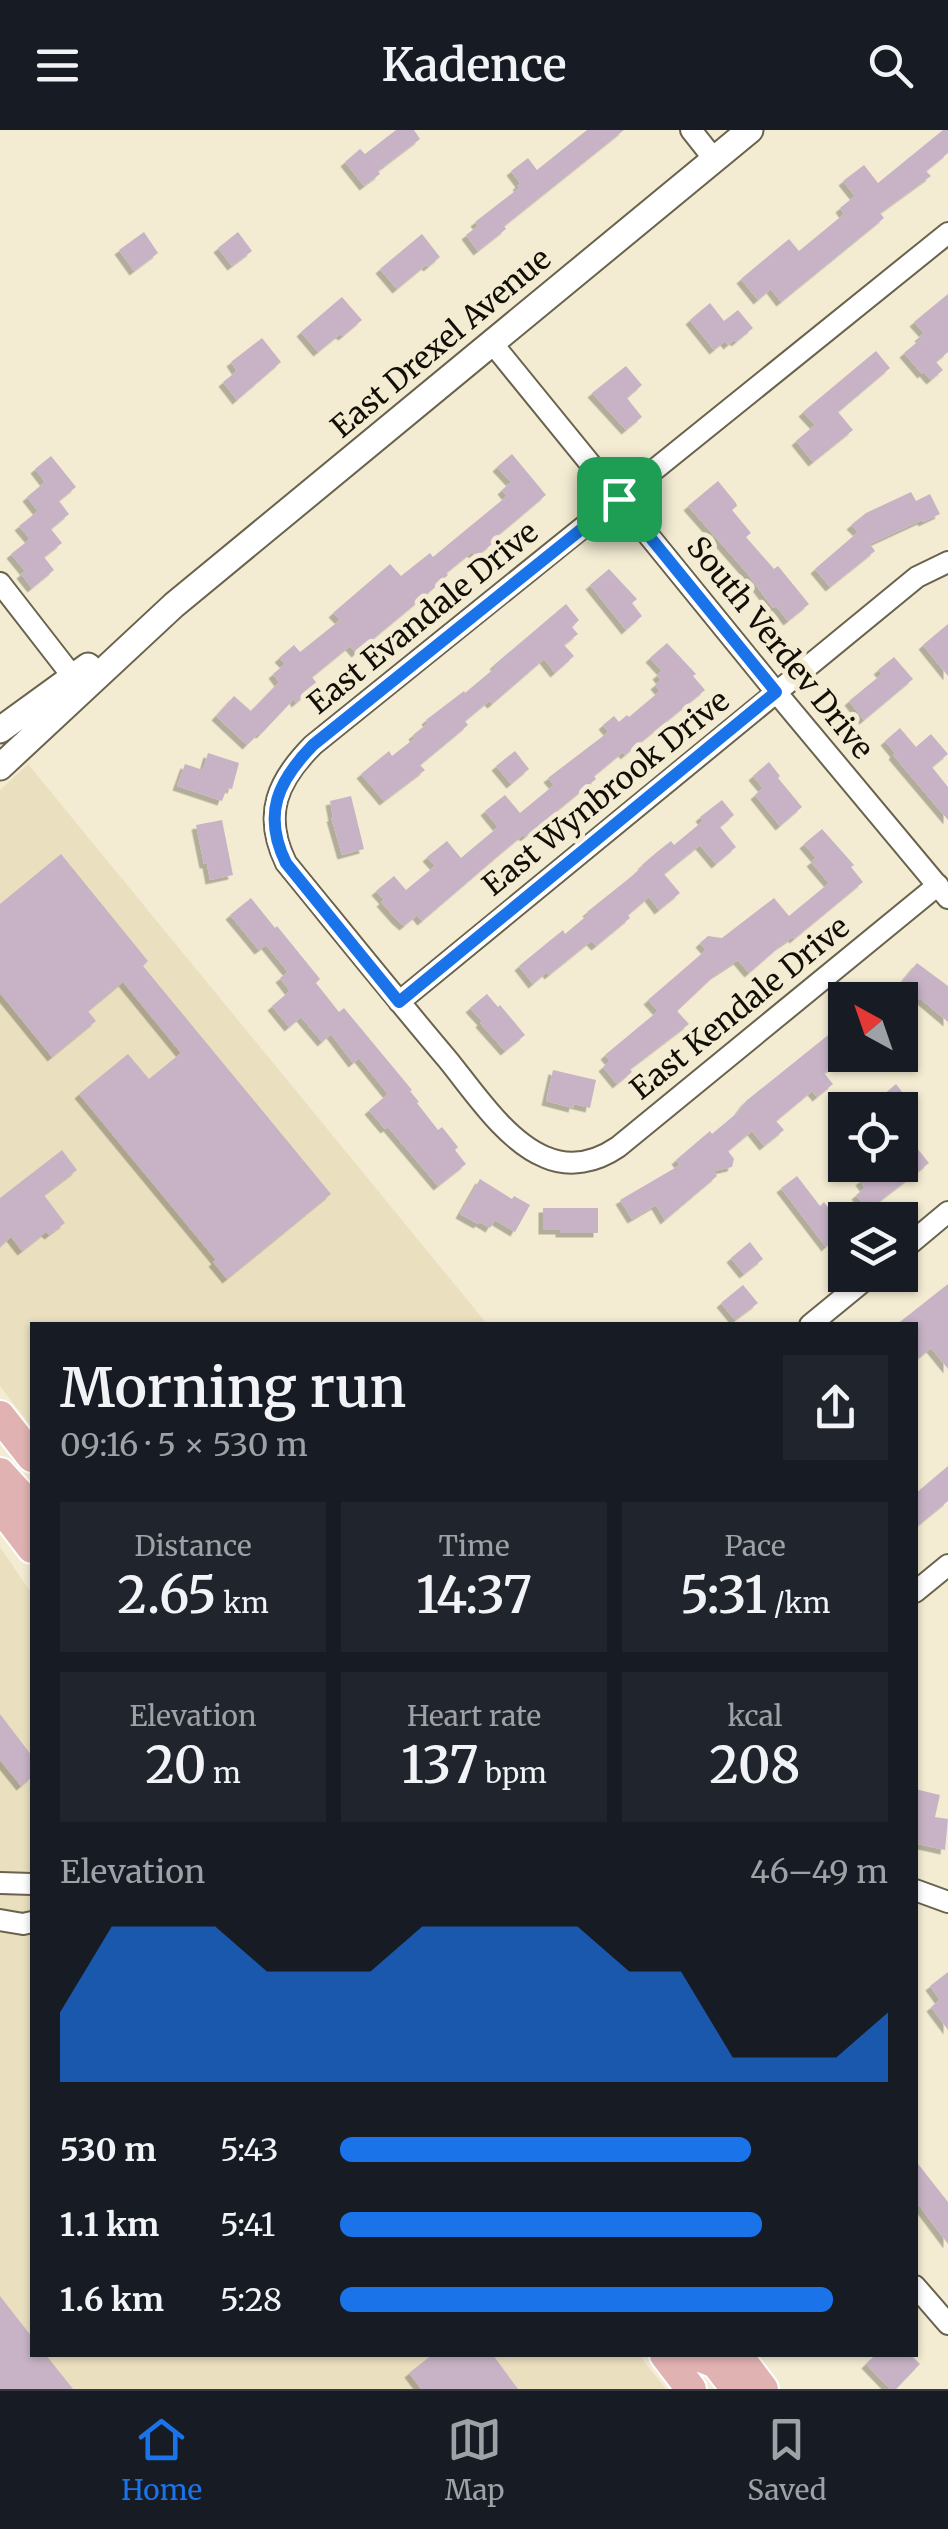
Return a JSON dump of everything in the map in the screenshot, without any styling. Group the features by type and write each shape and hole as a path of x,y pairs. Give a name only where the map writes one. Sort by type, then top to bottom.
{"main road":[{"path":"0,1416 30,1454"},
{"path":"0,1474 30,1506"},
{"path":"0,1506 30,1545"},
{"path":"667,2357 691,2389"},
{"path":"700,2357 716,2363 736,2389"},
{"path":"739,2357 763,2389"}],"street":[{"path":"691,130 714,159"},
{"name":"East Drexel Avenue","path":"0,767 174,605 750,130"},
{"name":"East Evandale Drive","path":"399,1002 286,863 276,834 276,800 284,779 313,745 948,232"},
{"name":"South Verdev Drive","path":"492,343 943,891"},
{"name":"East Wynbrook Drive","path":"399,1002 917,577 948,562"},
{"path":"0,583 73,677"},
{"name":"East Drexel Avenue","path":"0,730 174,605"},
{"name":"East Kendale Drive","path":"399,1002 506,1130 537,1153 554,1160 573,1163 599,1158 943,891"},
{"path":"918,1237 948,1212"},
{"path":"814,1322 851,1292"},
{"path":"918,1590 948,1565"},
{"path":"0,1883 30,1884"},
{"path":"918,1891 948,1902"},
{"path":"0,1920 30,1922"},
{"path":"918,2289 948,2324"}],"shaded area":[{"path":"28,764 486,1322 30,1322 30,1425 0,1386 0,790"},
{"path":"0,1547 30,1591 30,2357 641,2357 666,2389 0,2389"}],"building":[{"path":"396,130 414,130 420,139 364,186 345,162 360,149 365,154"},
{"path":"587,130 624,130 478,251 466,235 478,226 475,222 519,188 520,183 511,171 528,158 537,170"},
{"path":"943,130 948,130 948,153 926,171 931,176 880,213 884,218 781,302 771,289 758,300 741,279 789,239 799,251 844,214 840,208 855,196 843,181 864,165 878,183"},
{"path":"144,232 158,253 134,271 119,250"},
{"path":"238,232 252,251 232,266 218,248"},
{"path":"422,234 440,257 397,289 380,269"},
{"path":"948,294 948,352 936,362 943,370 931,380 904,353 924,333 914,322"},
{"path":"342,297 362,320 318,352 301,332"},
{"path":"710,303 724,321 738,310 753,328 736,342 728,345 725,341 714,350 690,320"},
{"path":"262,338 281,362 237,400 223,382 237,371 231,362"},
{"path":"876,351 890,368 838,412 853,430 813,462 796,441 815,425 803,412"},
{"path":"626,366 642,385 627,398 642,417 626,430 592,393"},
{"path":"512,454 546,495 492,544 476,557 472,552 356,653 350,646 312,677 318,685 296,703 294,699 247,745 216,716 234,696 251,711 279,682 273,674 285,664 279,658 294,645 300,652 340,620 333,613 390,564 401,576 430,553 433,557 507,496 502,490 511,482 497,467"},
{"path":"51,456 76,487 59,501 69,514 51,529 62,543 44,557 54,570 32,588 11,554 30,539 19,526 38,511 27,497 45,482 35,469"},
{"path":"718,481 736,503 732,510 751,533 746,537 774,569 778,566 809,604 788,621 688,506"},
{"path":"911,492 916,501 930,494 940,514 870,544 875,551 830,587 815,569 858,532 851,525 866,513"},
{"path":"609,569 637,599 632,603 642,616 626,630 590,585"},
{"path":"566,604 579,620 572,627 578,634 564,645 574,656 555,673 544,659 492,704 489,701 465,721 468,725 420,765 425,770 384,801 361,774 389,751 392,756 415,738 413,735 428,723 426,720 465,693"},
{"path":"948,624 948,676 923,645"},
{"path":"667,643 696,674 693,676 705,690 625,755 623,752 594,776 596,779 422,921 417,915 404,926 396,919 376,891 394,876 406,890 435,866 427,857 447,841 461,858 498,827 485,811 505,795 520,813 554,785 548,778 607,733 603,725 614,716 619,722 629,717 660,691 655,685 661,680 657,675 662,671 650,658"},
{"path":"894,657 913,679 864,720 849,701 882,674 878,670"},
{"path":"900,728 916,747 931,734 948,754 932,767 948,787 948,820 885,741"},
{"path":"515,751 529,769 511,784 496,766"},
{"path":"208,753 239,763 232,789 227,788 222,801 177,786 185,764 203,770"},
{"path":"769,762 802,807 780,826 755,795 763,788 753,776"},
{"path":"351,796 364,849 342,855 330,801"},
{"path":"722,800 734,815 720,827 736,847 716,864 700,845 664,874 680,893 659,910 649,897 596,946 591,941 533,984 519,966 563,930 565,934 671,841 674,845"},
{"path":"222,820 233,875 210,880 196,825"},
{"path":"822,829 854,865 851,867 863,882 749,973 738,960 715,975 677,1011 689,1024 630,1069 632,1072 617,1084 603,1067 610,1061 605,1055 658,1011 648,1000 706,950 700,943 708,936 722,938 774,898 789,916 829,883 811,862 816,858 804,844"},
{"path":"61,854 148,961 143,966 331,1194 227,1279 213,1262 216,1260 79,1094 128,1054 149,1079 181,1053 123,982 88,1011 96,1021 52,1057 0,993 0,904"},
{"path":"251,898 320,979 316,983 339,1012 344,1008 412,1090 438,1130 442,1127 458,1147 455,1150 466,1164 438,1186 369,1110 388,1094 359,1058 353,1063 331,1034 322,1042 301,1017 289,1027 272,1006 290,991 280,978 288,972 266,945 259,950 230,915"},
{"path":"917,963 948,986 948,1022 918,1000 918,982 902,982"},
{"path":"487,994 525,1035 505,1051 470,1008"},
{"path":"828,1035 828,1070 824,1073 833,1084 817,1097 812,1091 776,1121 784,1130 764,1146 752,1131 728,1151 734,1159 732,1167 714,1171 717,1176 665,1220 656,1205 632,1219 620,1200 680,1165 676,1160 737,1113 746,1101"},
{"path":"553,1070 596,1080 590,1108 546,1101"},
{"path":"918,1149 929,1163 918,1171"},
{"path":"62,1150 77,1170 44,1195 65,1223 22,1251 11,1237 0,1247 0,1198"},
{"path":"797,1176 820,1206 824,1202 828,1207 826,1247 781,1188"},
{"path":"480,1179 530,1205 515,1232 495,1220 490,1228 460,1214"},
{"path":"861,1182 904,1182 878,1202 862,1202 856,1195 865,1188"},
{"path":"543,1208 598,1208 598,1233 543,1230"},
{"path":"750,1242 763,1259 744,1274 731,1258"},
{"path":"948,1284 948,1369 931,1348 918,1359 918,1322 900,1322"},
{"path":"743,1285 758,1303 735,1320 721,1303"},
{"path":"948,1466 948,1501 918,1526 918,1491"},
{"path":"0,1714 30,1753 30,1779 21,1786 0,1760"},
{"path":"918,1790 940,1795 935,1817 948,1819 945,1850 918,1844"},
{"path":"948,1972 948,2030 931,2007 940,2000 930,1986"},
{"path":"918,2164 948,2202 948,2244 918,2204"},
{"path":"0,2296 30,2334 30,2357 48,2357 73,2389 0,2389"},
{"path":"429,2357 494,2357 518,2389 421,2389 409,2373"},
{"path":"873,2357 913,2357 920,2364 896,2389 890,2389 866,2364"}],"route":[{"path":"619,499 776,692 399,1002 286,863 279,849 274,818 278,792 295,764 313,745 619,499"}]}
